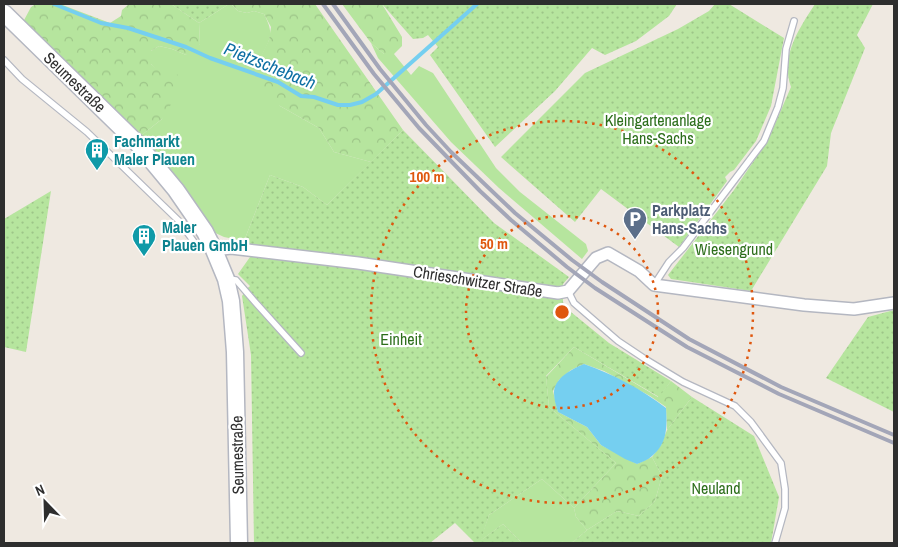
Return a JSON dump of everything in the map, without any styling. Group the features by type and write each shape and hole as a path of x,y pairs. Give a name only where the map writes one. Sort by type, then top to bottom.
{"street":[{"name":"Seumestraße","path":"4,14 142,149 176,190 214,250 226,279 231,301 235,352 239,543"},
{"name":"Chrieschwitzer Straße","path":"214,250 241,249 358,263 558,293 568,291"},
{"path":"568,291 596,258 608,253 638,271 654,284 804,306 854,309 894,303"}],"lane":[{"path":"654,284 669,262 684,248 764,141 778,107 783,88 786,49 794,21"},
{"name":"Seumestraße","path":"4,60 22,79 87,132 179,222 197,246 214,250"},
{"path":"226,279 236,280 301,353"},
{"path":"568,291 574,303 618,341 683,382 735,406 751,422 781,463 785,489 785,508 775,543"}],"green space":[{"path":"36,4 60,4 110,23 121,16 122,10 129,4 171,4 199,23 200,44 194,53 186,55 159,46 151,51 151,64 158,70 170,70 178,75 178,93 162,119 138,138 22,24 31,7"},
{"path":"171,4 229,4 199,23"},
{"path":"229,4 238,11 247,13 254,11 264,14 269,27 270,37 260,59 280,106 319,128 334,152 371,162 327,205 303,187 270,175 244,241 224,237 209,230 138,138 162,119 170,70 158,71 151,64 151,51 159,46 186,55 200,44 199,23"},
{"path":"231,4 315,4 403,130 371,162 334,152 319,128 280,106 263,88 260,58 269,40 271,27 264,14 254,11 247,13 238,11"},
{"path":"342,4 382,4 402,37 402,46 394,54 384,54 371,43"},
{"path":"382,4 677,4 669,16 636,41 605,55 592,48 555,91 495,147 430,55 438,47 428,35 423,38 413,39"},
{"name":"Kleingartenanlage Hans-Sachs","path":"715,4 729,4 784,38 771,106 756,141 734,170 725,177 727,181 679,247 601,189 575,222 501,157 585,73 678,29 709,11"},
{"name":"Wiesengrund","path":"815,4 873,4 857,35 865,48 831,133 827,166 751,291 671,279 668,275 734,190 768,140 791,87 788,76 788,64 793,43"},
{"path":"371,43 384,54 394,54 411,75 419,66 433,73 496,168 520,192 586,244 588,251 582,259 499,188 451,142 378,58"},
{"name":"Einheit","path":"403,130 494,223 569,277 563,284 563,302 566,308 609,343 671,381 659,397 574,347 546,376 549,407 616,463 574,508 542,479 489,515 481,540 503,524 522,543 475,543 455,523 430,543 254,543 251,355 242,296 250,286 238,274 250,257 244,241 270,175 303,187 327,205"},
{"path":"51,191 26,352 4,347 4,219"},
{"path":"894,310 894,412 826,378 868,317"},
{"path":"574,347 658,397 671,381 692,397 667,430 666,407 604,371 584,364 571,370 559,380 553,391 558,412 587,427 601,445 637,464 652,457 662,476 655,501 639,516 617,511 587,530 576,517 574,508 616,463 549,407 546,377"},
{"name":"Neuland","path":"692,397 754,436 779,497 771,543 572,543 587,530 617,511 639,516 655,501 662,476 652,457 661,445 667,430"},
{"path":"542,479 574,508 576,517 587,530 572,543 522,543 503,524 480,541 489,515"}],"water":[{"path":"584,364 606,372 666,408 664,440 649,459 637,464 625,459 601,445 587,427 558,412 554,393 557,383 569,371"}],"waterway":[{"name":"Pietzschebach","path":"54,4 101,23 128,28 186,47 210,58 278,82 301,96 314,97 338,105 362,102 376,94 477,4"}],"railway":[{"path":"323,4 374,74 419,128 480,191 567,267 595,288 687,347 779,394 894,443"},
{"path":"333,4 380,69 451,152 515,213 572,260 689,339 781,387 894,435"}],"place":[{"name":"Fachmarkt Maler Plauen","path":"97,171"},
{"name":"Parkplatz Hans-Sachs","path":"635,240"},
{"name":"Maler Plauen GmbH","path":"144,257"}]}
